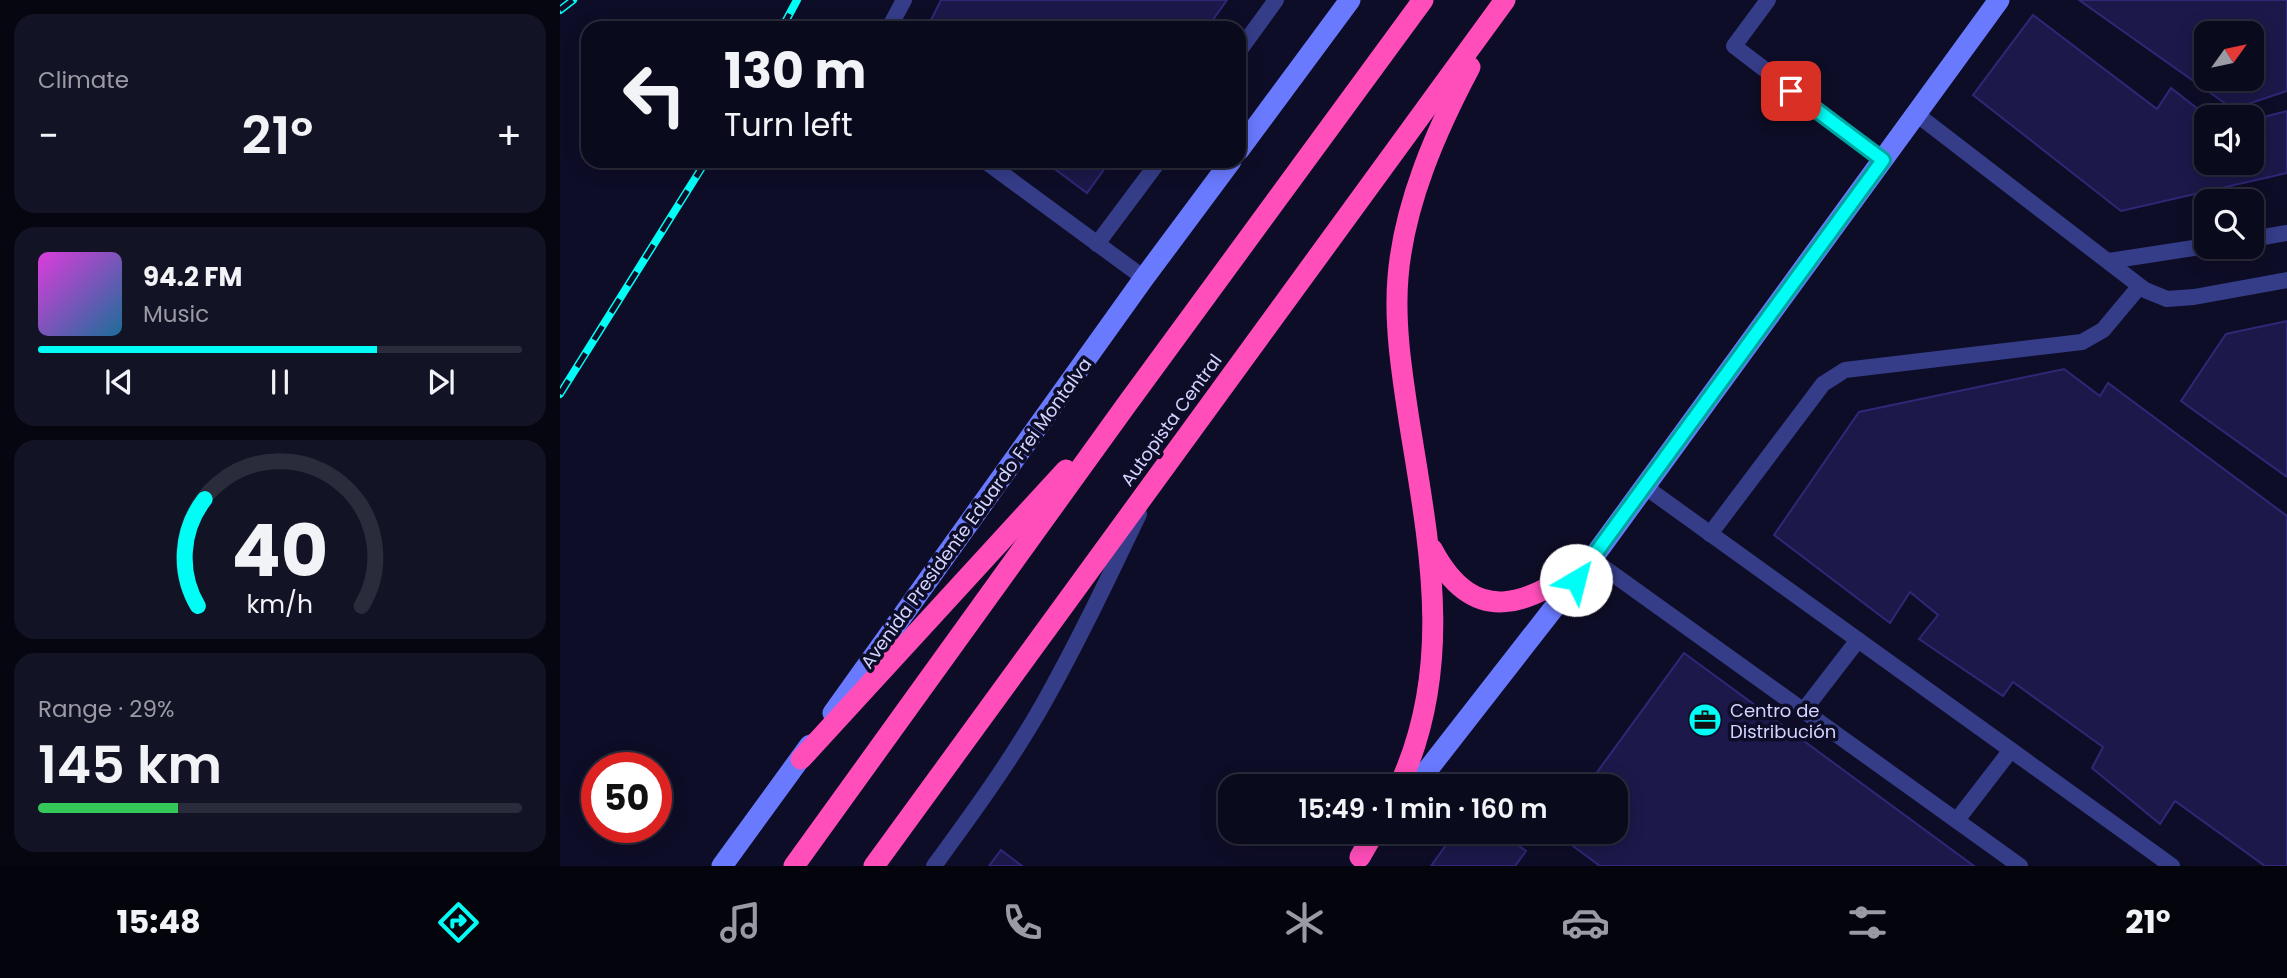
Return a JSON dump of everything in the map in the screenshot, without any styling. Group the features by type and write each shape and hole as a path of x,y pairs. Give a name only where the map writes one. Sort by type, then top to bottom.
{"highway":[{"path":"794,866 1423,0"},
{"path":"1404,774 1420,730 1430,679 1434,631 1428,541 1400,347 1397,299 1401,252 1413,205 1440,128 1503,3"},
{"name":"Autopista Central","path":"874,866 1503,3"},
{"path":"801,759 1127,404"},
{"path":"1428,541 1441,566 1459,587 1477,597 1499,602 1542,592 1592,559"},
{"path":"1356,862 1368,844"}],"main road":[{"path":"1246,141 1350,0"},
{"path":"1424,774 1592,559 1998,0"},
{"name":"Avenida Presidente Eduardo Frei Montalva","path":"722,866 1226,168"}],"lane":[{"path":"893,21 904,0"},
{"path":"1246,41 1276,0"},
{"path":"1768,0 1734,46 1883,160"},
{"path":"1915,113 2109,261 2138,287 2167,299 2287,280"},
{"path":"994,168 1144,278"},
{"path":"1097,244 1154,168"},
{"path":"2264,237 2287,233"},
{"path":"2109,261 2194,248"},
{"path":"1710,534 1823,384 1845,370 2082,342 2104,330 2138,287"},
{"path":"934,866 988,793 1041,707 1102,593 1155,481"},
{"path":"1644,486 2172,866"},
{"path":"1592,559 2020,866"},
{"path":"1804,710 1858,640"},
{"path":"1957,820 2011,750"}],"building":[{"path":"941,0 1227,0 1212,21 930,21"},
{"path":"2079,0 2287,0 2287,91 2245,105 2227,105 2208,91 2264,91 2264,21 2194,21 2194,81"},
{"path":"2033,15 2157,109 2171,88 2194,106 2194,175 2264,175 2264,117 2287,111 2287,173 2217,189 2194,189 2194,194 2121,211 1973,95"},
{"path":"1053,168 1105,168 1087,193"},
{"path":"2287,321 2287,477 2181,401 2226,334"},
{"path":"2064,369 2100,396 2108,383 2287,516 2287,866 2265,866 2175,801 2160,824 2092,768 2103,747 2013,682 2003,696 1919,639 1938,615 1910,592 1890,623 1774,535 1859,412"},
{"name":"Centro de Distribución","path":"1684,653 1974,866 1600,866 1570,844 1628,844 1628,774 1596,774"},
{"path":"1447,844 1517,844 1526,851 1515,866 1431,866"},
{"path":"1001,850 1022,866 989,866"}],"railway":[{"path":"560,10 573,0"},
{"path":"786,21 797,0"},
{"path":"560,394 702,168"}],"place":[{"name":"Centro de Distribución","path":"1705,720"}],"route":[{"path":"1576,580 1883,160 1791,91"}]}
